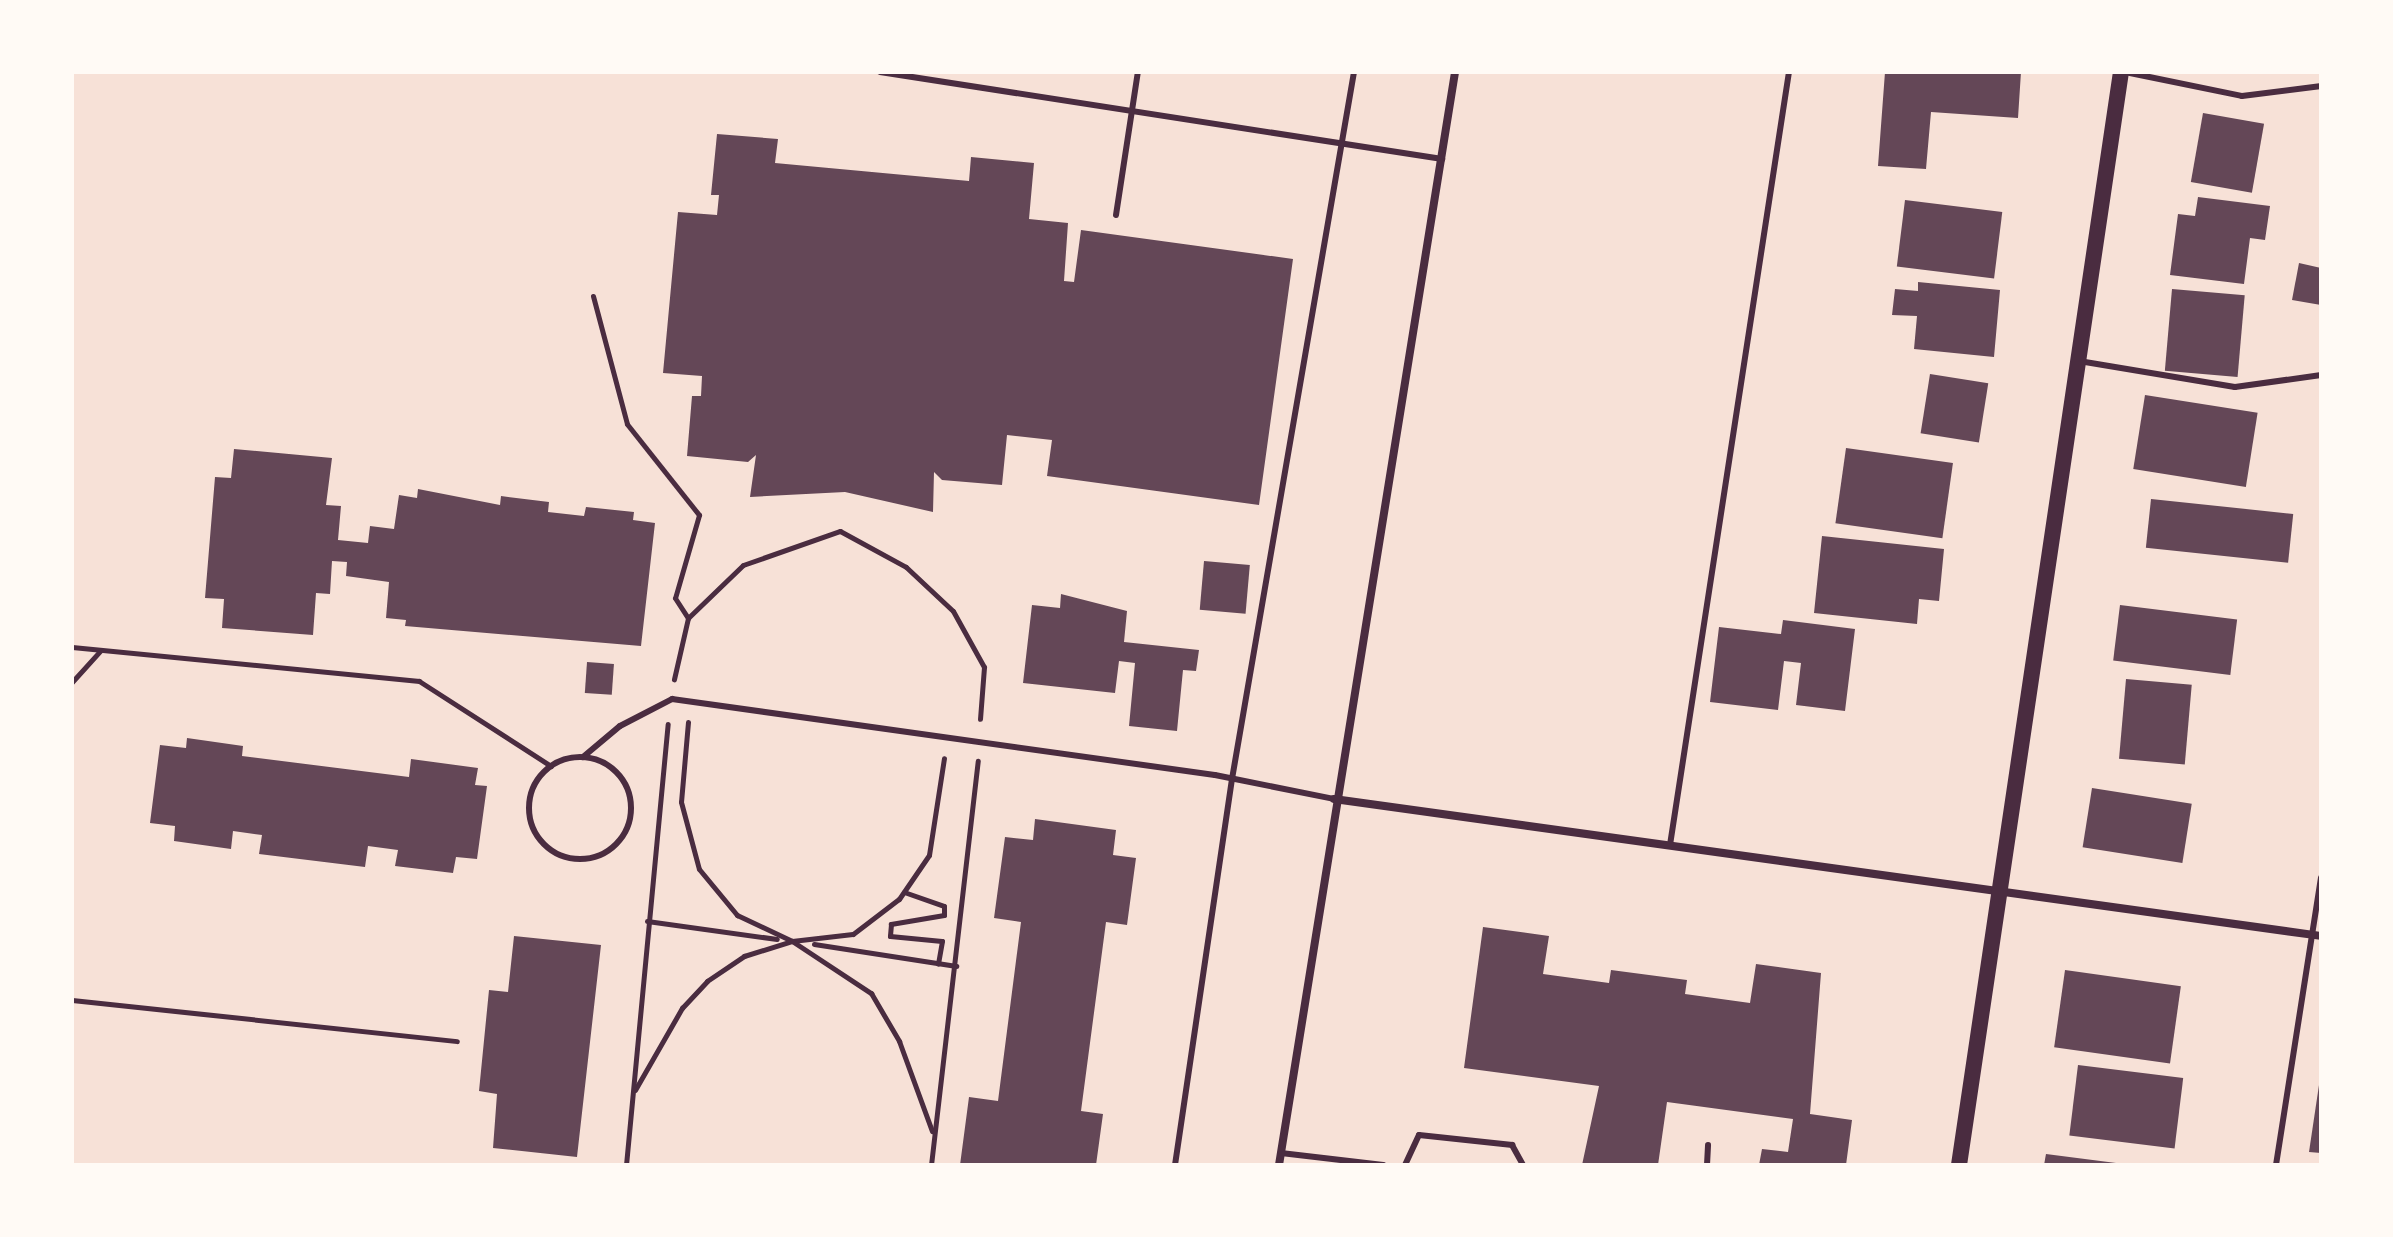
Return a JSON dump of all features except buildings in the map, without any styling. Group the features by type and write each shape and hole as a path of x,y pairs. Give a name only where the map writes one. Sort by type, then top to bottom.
{"main road":[{"path":"1959,1165 2123,72"}],"street":[{"path":"1279,1165 1334,799 1455,72"},
{"path":"1334,799 2316,935"}],"lane":[{"path":"880,72 1442,159"},
{"path":"1116,215 1138,72"},
{"path":"1175,1165 1232,779 1354,72"},
{"path":"1670,845 1789,72"},
{"path":"2123,72 2242,96 2321,86"},
{"path":"2079,361 2235,387 2321,375"},
{"path":"583,757 613,770 630,799 626,831 602,855 568,859 540,841 528,809 551,766 583,757 620,726 672,699 1232,779 1334,799"},
{"path":"2276,1165 2316,935 2321,877"},
{"path":"1405,1165 1419,1135 1512,1145 1523,1165"},
{"path":"1707,1165 1708,1145"},
{"path":"1281,1153 1383,1165"}],"path":[{"path":"593,296 627,424 699,515 675,598 688,618"},
{"path":"626,1165 647,921 672,699 688,618 743,565 840,531 906,567 953,611 984,667 956,966 931,1165"},
{"path":"72,647 419,681 551,766"},
{"path":"72,682 100,651"},
{"path":"691,702 681,802 699,869 737,915 792,941 871,993 899,1041 934,1135"},
{"path":"633,1094 682,1008 707,981 744,956 792,941 853,934 904,892 929,855 946,736"},
{"path":"904,892 944,906 944,915 891,924 890,936 942,941 938,964"},
{"path":"647,921 956,966"},
{"path":"72,1000 457,1041"}]}
